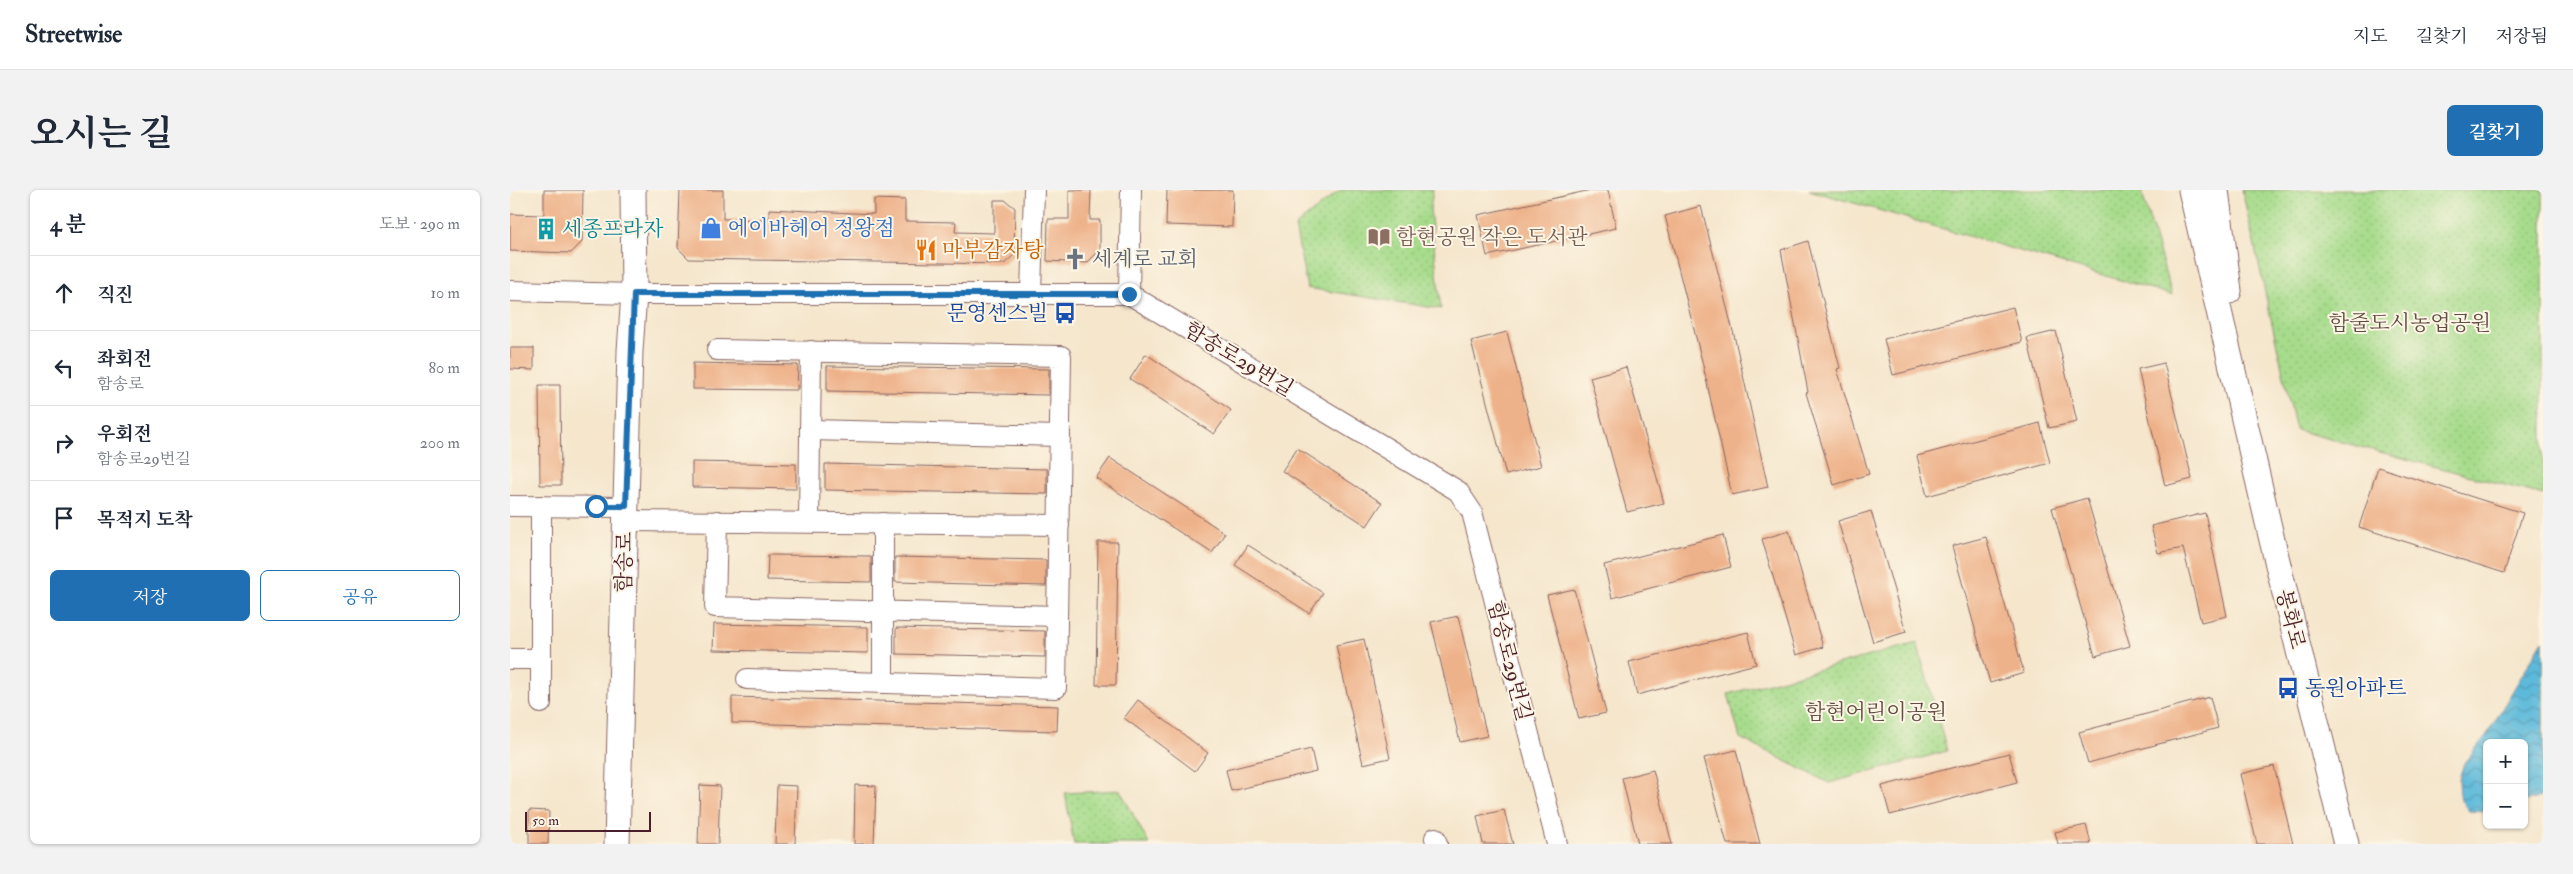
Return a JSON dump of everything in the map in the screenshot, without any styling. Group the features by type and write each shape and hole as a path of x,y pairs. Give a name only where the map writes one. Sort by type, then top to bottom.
{"main road":[{"name":"함송로","path":"617,844 625,513 634,294 633,190"},
{"name":"봉화로","path":"2191,190 2346,844"},
{"name":"봉화로","path":"2216,190 2234,322 2238,393"}],"street":[{"path":"1031,294 1034,190"},
{"path":"510,291 634,294 1129,294 1131,190"},
{"name":"함송로29번길","path":"1129,294 1458,490 1472,512 1557,844"},
{"path":"717,350 1061,356 1056,688 747,679"},
{"path":"809,522 811,351"},
{"path":"810,430 1060,436"},
{"path":"510,506 541,506 717,521 1059,525"},
{"path":"541,506 541,703"},
{"path":"717,521 715,607 1057,616"},
{"path":"883,683 884,523"},
{"path":"510,659 541,659"}],"green space":[{"path":"1340,190 1433,190 1430,209 1441,309 1307,288 1295,226"},
{"path":"1809,190 2141,190 2172,295"},
{"name":"함줄도시농업공원","path":"2242,190 2543,190 2543,495 2296,430"},
{"name":"함현어린이공원","path":"1917,643 1947,751 1829,783 1740,738 1728,694"},
{"path":"1120,790 1149,844 1074,844 1065,793"}],"water":[{"path":"2543,640 2543,796 2528,801 2528,739 2484,739"},
{"path":"2483,740 2483,812 2469,811 2460,799 2459,779 2464,763"}],"building":[{"name":"세종프라자","path":"544,190 583,190 582,242 571,253 510,251 510,214 544,215"},
{"path":"680,190 723,190 723,219 769,220 769,209 874,214 874,199 905,200 905,221 956,222 955,232 994,233 994,200 1005,200 1015,208 1014,255 1004,264 689,259 678,248"},
{"path":"1069,190 1091,190 1090,220 1100,220 1100,250 1087,263 1047,261 1048,219 1069,219"},
{"path":"1167,190 1233,190 1232,227 1166,225"},
{"path":"1591,190 1608,190 1616,228 1487,256 1478,215"},
{"path":"1701,206 1734,335 1768,487 1732,495 1702,361 1665,216"},
{"path":"1808,241 1840,368 1837,369 1869,474 1834,485 1806,393 1808,392 1781,250"},
{"path":"2013,307 2022,342 1893,375 1884,339"},
{"path":"2056,331 2077,422 2049,428 2027,338"},
{"path":"1507,332 1541,466 1506,475 1471,341"},
{"path":"510,348 534,348 534,370 510,369"},
{"path":"1146,354 1231,410 1214,434 1130,379"},
{"path":"693,363 798,365 797,390 693,389"},
{"path":"2164,363 2192,479 2165,486 2138,369"},
{"path":"827,366 1049,369 1049,395 827,391"},
{"path":"1626,367 1664,503 1627,512 1590,377"},
{"path":"539,385 560,385 561,485 540,485"},
{"path":"2040,423 2050,463 1927,496 1917,456"},
{"path":"1297,448 1382,503 1367,526 1282,471"},
{"path":"1110,458 1225,533 1212,553 1096,478"},
{"path":"692,462 796,464 796,489 692,487"},
{"path":"825,464 1047,469 1047,494 825,490"},
{"path":"2378,467 2523,513 2504,573 2359,527"},
{"path":"2087,498 2130,646 2095,656 2052,508"},
{"path":"1871,511 1906,632 1873,642 1838,521"},
{"path":"2205,513 2227,616 2201,622 2183,548 2158,553 2151,526"},
{"path":"1789,531 1823,647 1796,655 1762,539"},
{"path":"1723,535 1731,567 1612,598 1604,565"},
{"path":"1986,537 2024,673 1990,683 1952,546"},
{"path":"1098,542 1118,542 1116,685 1096,685"},
{"path":"1248,545 1323,593 1309,613 1235,565"},
{"path":"768,555 871,556 871,582 767,580"},
{"path":"895,557 1046,560 1046,586 895,582"},
{"path":"1574,589 1606,713 1579,719 1547,595"},
{"path":"1458,616 1487,736 1460,742 1431,622"},
{"path":"714,624 868,627 868,653 713,650"},
{"path":"896,628 1045,631 1045,657 896,654"},
{"path":"1748,632 1756,664 1637,695 1629,662"},
{"path":"1364,639 1390,758 1363,764 1336,645"},
{"path":"732,697 1058,706 1057,731 732,723"},
{"path":"2210,697 2218,728 2088,763 2079,732"},
{"path":"1138,700 1208,753 1195,771 1124,718"},
{"path":"1311,749 1316,771 1231,791 1226,770"},
{"path":"1736,750 1760,844 1727,844 1704,758"},
{"path":"2009,753 2017,782 1890,815 1882,786"},
{"path":"2274,766 2293,844 2257,844 2240,774"},
{"path":"1653,770 1672,844 1638,844 1622,778"},
{"path":"700,785 720,786 718,844 698,844"},
{"path":"777,785 797,786 795,844 775,844"},
{"path":"855,785 876,786 874,844 854,844"},
{"path":"529,810 549,811 548,844 529,844"},
{"path":"1504,810 1513,844 1483,844 1477,816"},
{"path":"2086,825 2091,844 2058,844 2055,832"}],"place":[{"name":"에이바헤어 정왕점","path":"711,228"},
{"name":"세종프라자","path":"546,229"},
{"name":"함현공원 작은 도서관","path":"1379,237"},
{"name":"마부감자탕","path":"926,250"},
{"name":"세계로 교회","path":"1075,259"},
{"name":"문영센스빌","path":"1065,313"},
{"name":"동원아파트","path":"2288,688"}],"route":[{"path":"596,506 626,506 630,352 634,294 1129,294"}]}
